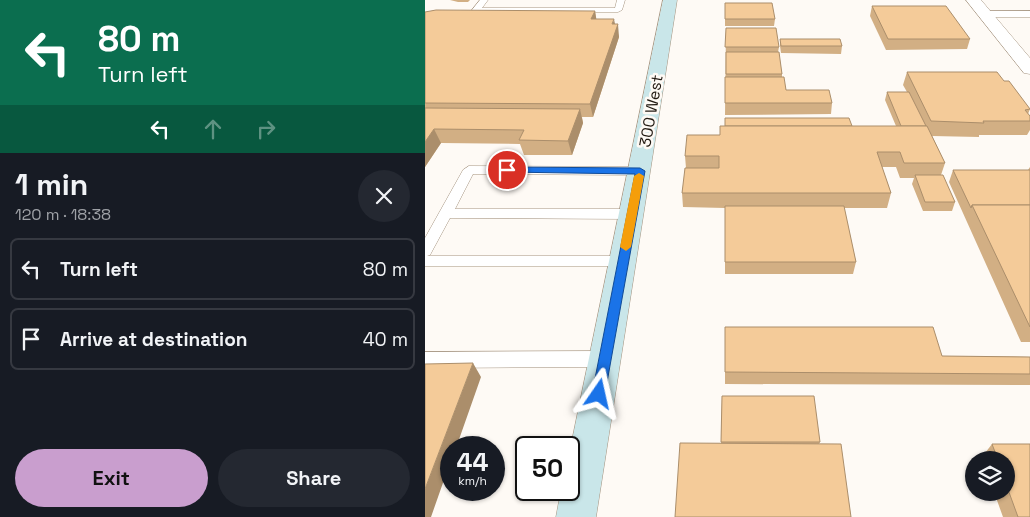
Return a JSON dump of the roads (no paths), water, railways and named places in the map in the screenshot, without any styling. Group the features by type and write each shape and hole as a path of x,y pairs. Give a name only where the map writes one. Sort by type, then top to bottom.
{"main road":[{"name":"300 West","path":"576,517 670,0"}],"street":[{"path":"973,0 1030,69"}],"lane":[{"path":"483,0 475,10 618,10 621,0"},
{"path":"984,14 1030,14"},
{"path":"425,251 469,170 640,171"},
{"path":"446,214 632,214"},
{"path":"425,261 623,261"},
{"path":"425,360 605,359"}]}
